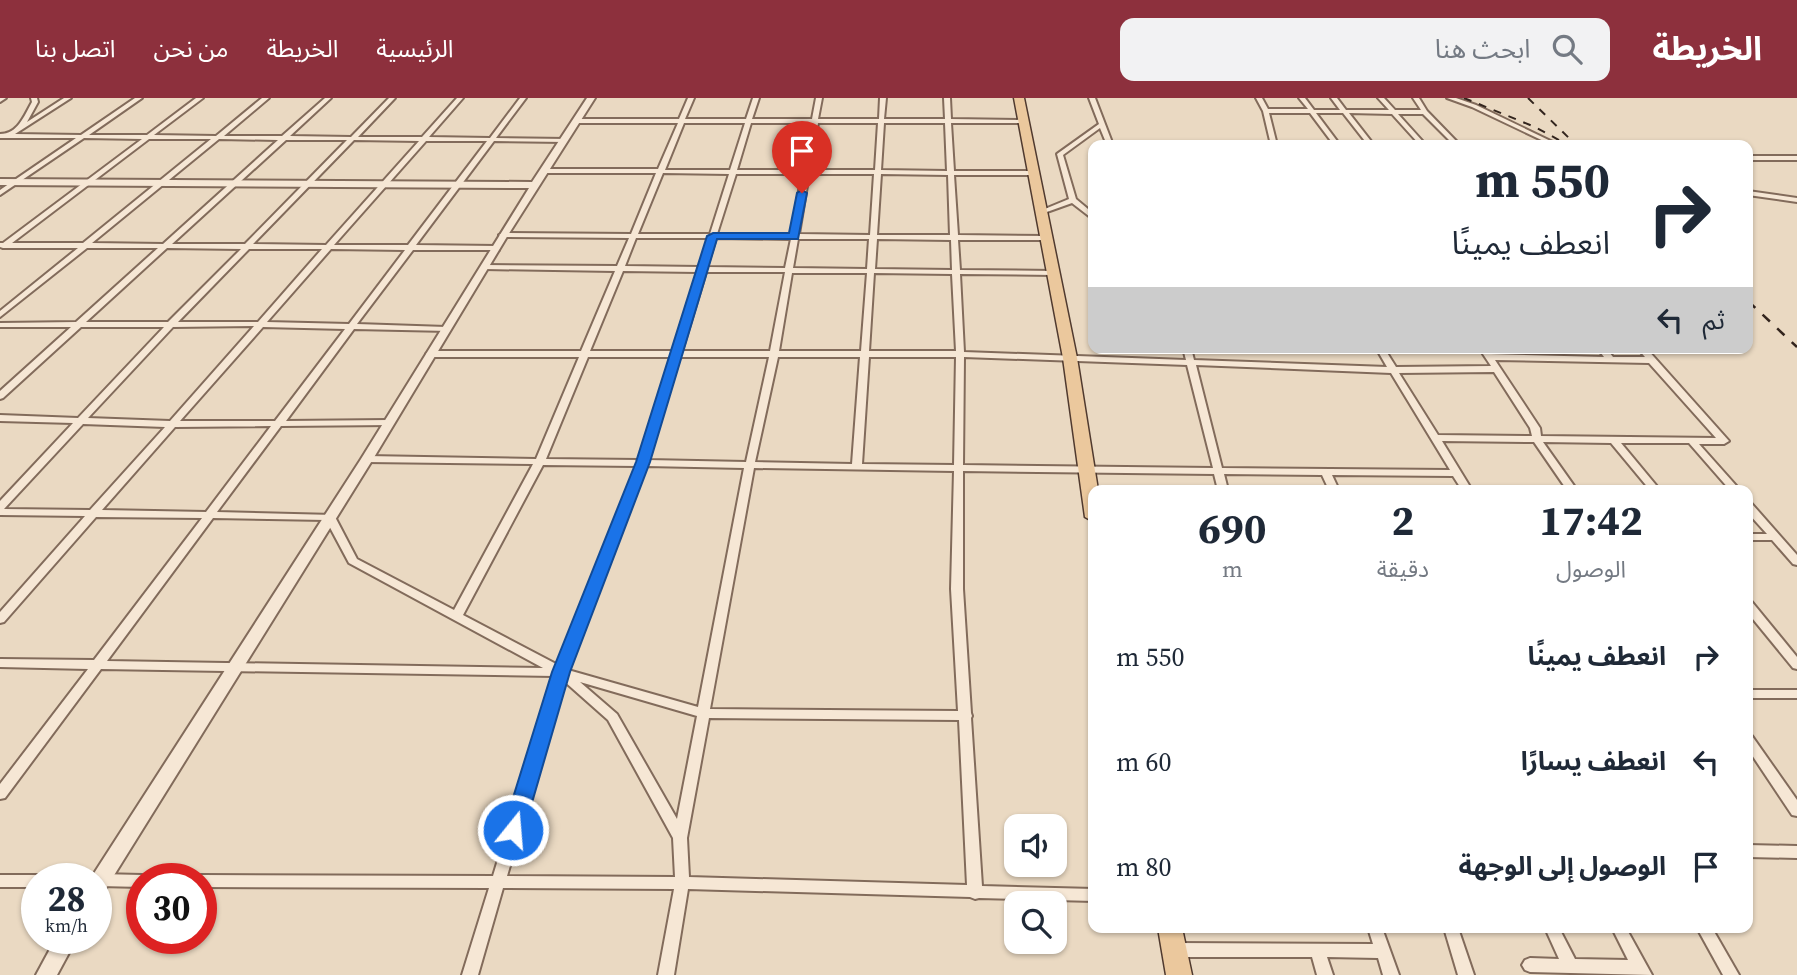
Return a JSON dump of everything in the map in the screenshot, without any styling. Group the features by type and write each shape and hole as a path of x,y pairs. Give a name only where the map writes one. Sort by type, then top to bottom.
{"main road":[{"path":"1019,98 1070,358 1088,486"},
{"path":"1172,939 1179,975"}],"street":[{"path":"19,129 35,102 34,98"},
{"path":"0,141 68,98"},
{"path":"0,193 139,98"},
{"path":"1,246 200,98"},
{"path":"0,315 266,98"},
{"path":"0,396 328,98"},
{"path":"0,510 171,324 392,98"},
{"path":"0,619 460,98"},
{"path":"0,794 523,98"},
{"path":"111,863 367,459 503,235 591,98"},
{"path":"457,617 540,461 691,98"},
{"path":"470,975 561,672 643,462 756,98"},
{"path":"666,975 682,883 680,838 750,464 774,354 819,98"},
{"path":"857,465 883,98"},
{"path":"947,98 960,354 961,467 957,589 975,893"},
{"path":"1092,98 1109,140"},
{"path":"1259,98 1266,111 1273,140"},
{"path":"1302,98 1333,140"},
{"path":"1334,98 1367,140"},
{"path":"1381,98 1419,140"},
{"path":"1416,98 1425,112 1452,140"},
{"path":"1450,98 1474,106 1545,140"},
{"path":"1266,111 1425,112"},
{"path":"577,121 1024,121"},
{"path":"1088,213 1073,200 1060,154 1102,124"},
{"path":"4,136 565,140"},
{"path":"1753,158 1797,158"},
{"path":"546,171 1034,173"},
{"path":"0,183 536,185"},
{"path":"1753,194 1797,200"},
{"path":"1042,212 1073,200"},
{"path":"503,235 1047,238"},
{"path":"1,246 496,248"},
{"path":"485,267 1054,273"},
{"path":"0,325 260,324 446,329"},
{"path":"430,354 960,354 1393,370 1497,369"},
{"path":"1189,354 1221,485"},
{"path":"1384,354 1464,485"},
{"path":"1486,354 1535,428 1537,440 1568,485"},
{"path":"1494,354 1540,359 1651,360"},
{"path":"1536,354 1540,359"},
{"path":"1606,354 1611,360"},
{"path":"1435,438 1724,441 1646,354"},
{"path":"0,418 172,424 389,423"},
{"path":"1614,440 1651,485"},
{"path":"1692,440 1731,485"},
{"path":"367,459 1457,473"},
{"path":"1326,472 1332,485"},
{"path":"0,510 330,517"},
{"path":"1753,512 1797,562"},
{"path":"330,517 353,561 561,672 703,713 966,716"},
{"path":"1753,537 1776,537"},
{"path":"1753,611 1797,665"},
{"path":"0,663 561,672 613,717 680,838"},
{"path":"1753,694 1797,694"},
{"path":"1753,746 1797,811"},
{"path":"1753,851 1797,852"},
{"path":"0,881 21,881"},
{"path":"217,881 682,883 1088,895"},
{"path":"1377,933 1391,975"},
{"path":"1453,933 1466,975"},
{"path":"1554,933 1570,965"},
{"path":"1622,933 1642,971"},
{"path":"1707,933 1731,975"},
{"path":"1172,939 1318,951 1382,951"},
{"path":"1318,951 1325,975"},
{"path":"46,975 58,954"},
{"path":"1530,965 1570,965 1642,971"}],"railway":[{"path":"1464,98 1535,127 1559,140"},
{"path":"1528,98 1571,140"},
{"path":"1753,306 1797,347"}],"route":[{"path":"513,830 561,672 643,462 713,236 794,236 802,193"}]}
